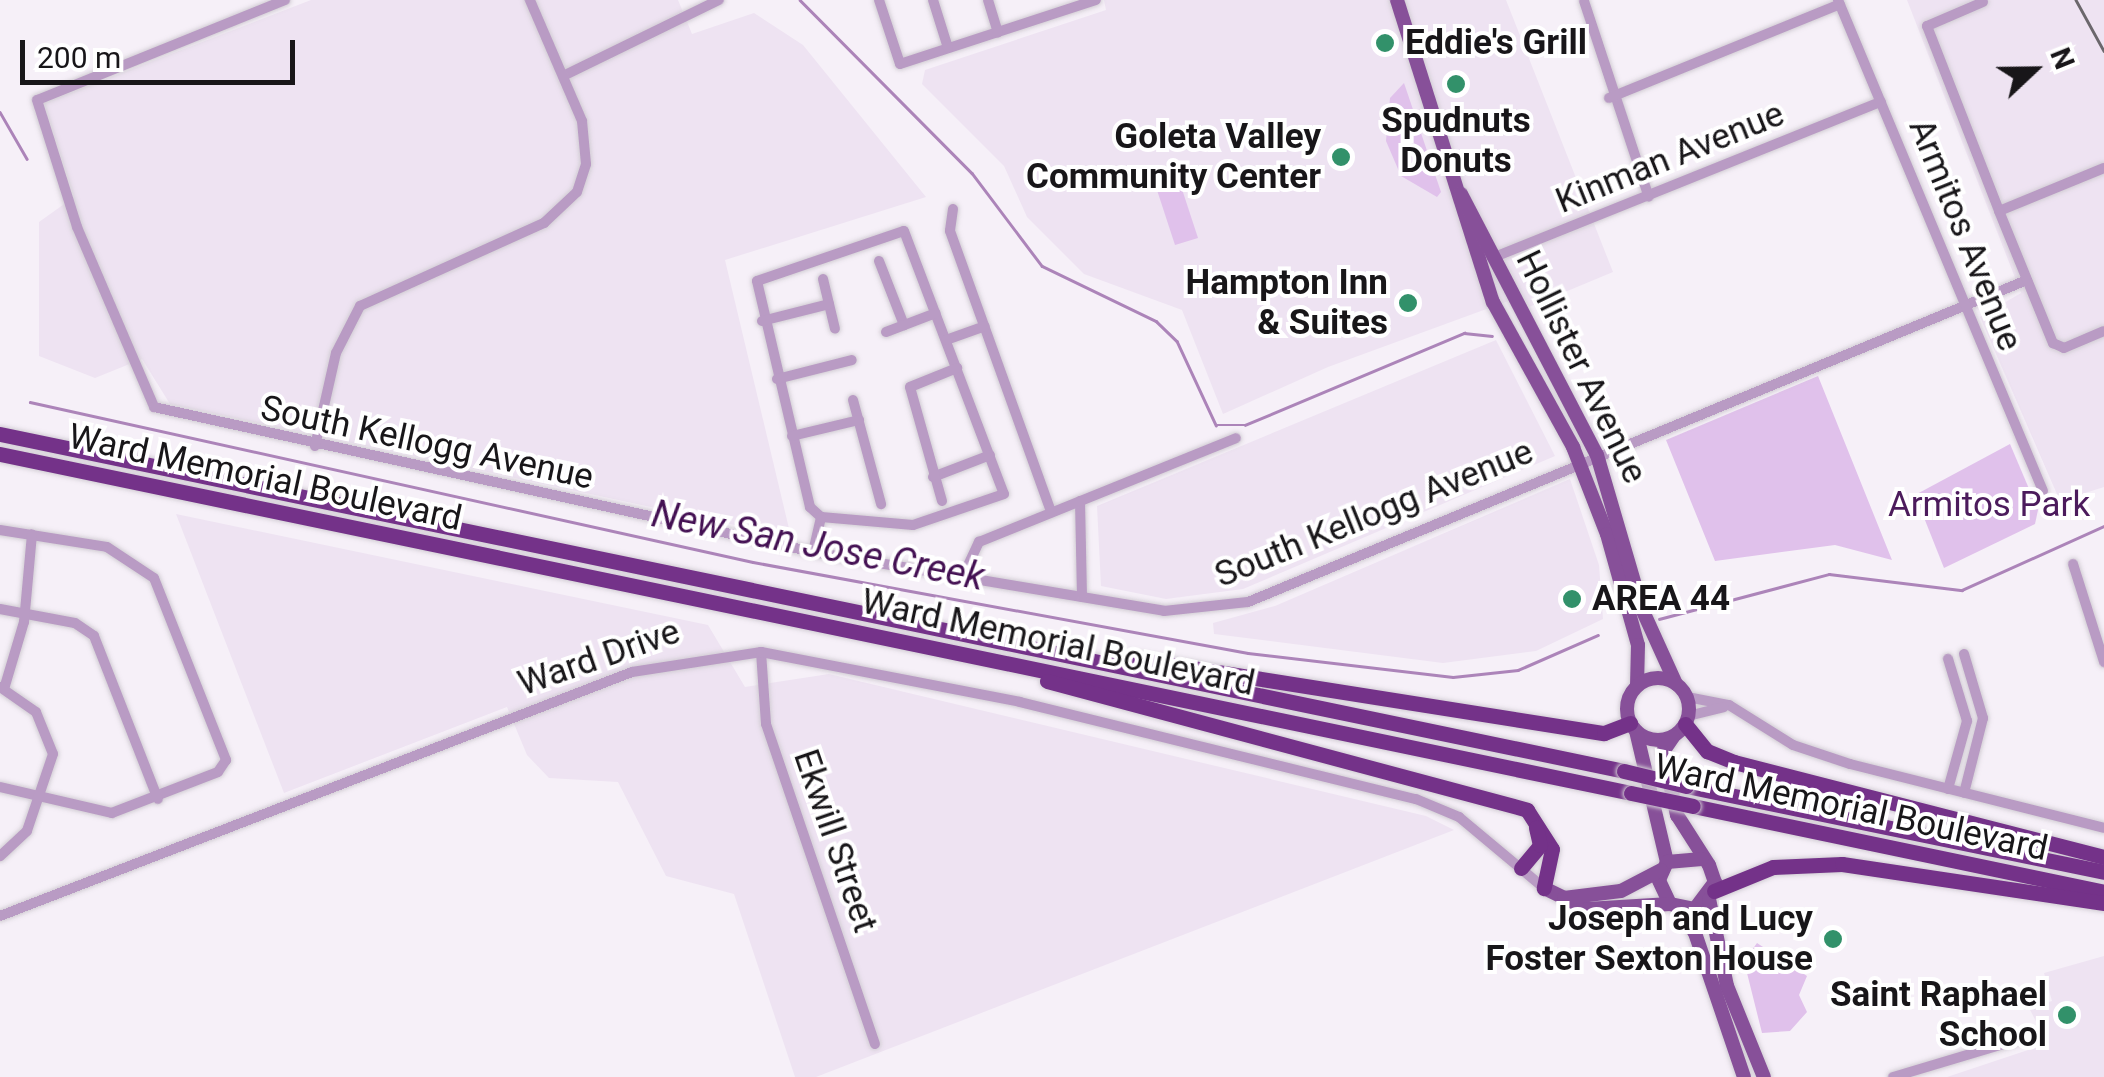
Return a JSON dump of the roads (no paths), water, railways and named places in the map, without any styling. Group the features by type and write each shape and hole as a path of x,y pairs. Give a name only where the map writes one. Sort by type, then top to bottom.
{"highway":[{"name":"Ward Memorial Boulevard","path":"0,434 2104,872"},
{"name":"Ward Memorial Boulevard","path":"0,454 2104,892"},
{"path":"1016,644 1604,733 1633,728"},
{"path":"1012,664 1520,809 1549,838 1544,888"},
{"path":"1687,720 1707,751 1734,762 2104,857"},
{"path":"1520,809 1540,845 1521,868"},
{"path":"1711,895 1773,867 1824,863 2104,903"}],"main road":[{"name":"Hollister Avenue","path":"1397,0 1486,260 1580,461 1635,611 1676,684"},
{"name":"Hollister Avenue","path":"1486,260 1597,455 1635,611 1637,686"},
{"path":"1744,1077 1696,934 1673,906 1633,728 1637,686 1656,678 1676,684 1687,697 1687,720 1663,752 1677,816 1702,859 1727,986 1764,1077"},
{"path":"1633,728 1673,736"},
{"path":"1564,898 1621,891 1664,866 1702,859"},
{"name":"Ward Drive","path":"1544,888 1587,909 1673,906 1711,895"}],"street":[{"name":"South Kellogg Avenue","path":"285,0 37,100 74,212 150,404 314,446 813,552 1082,597 1164,610 1234,606 2027,280"},
{"path":"314,446 336,353 360,306 570,204 587,150 568,74 552,60 530,0"},
{"path":"568,74 719,0"},
{"path":"879,0 900,64 1096,0"},
{"path":"933,0 948,48"},
{"path":"988,0 998,32"},
{"path":"1584,0 1609,98 1649,197"},
{"path":"1609,98 1839,2"},
{"name":"Armitos Avenue","path":"1839,2 2043,490"},
{"path":"1983,2 1927,26 2027,280 2058,348 2104,331"},
{"name":"Kinman Avenue","path":"1486,260 1880,102"},
{"path":"1999,210 2104,168"},
{"path":"953,209 950,232 1051,512"},
{"path":"813,552 821,517 792,436 762,321 756,282 904,231 1004,494 913,525 821,517"},
{"path":"879,262 904,326"},
{"path":"823,279 835,328"},
{"path":"762,321 828,304"},
{"path":"886,332 936,313"},
{"path":"946,340 985,326"},
{"path":"777,379 852,360"},
{"path":"942,500 910,387 957,368"},
{"path":"854,400 881,504"},
{"path":"792,436 858,420"},
{"path":"963,576 979,542 1236,438"},
{"path":"933,477 990,455"},
{"path":"1080,501 1082,597"},
{"path":"0,530 120,552 161,590 226,760 158,798 90,815 0,786"},
{"path":"0,856 42,799 50,738 36,712 2,688 22,612 32,534"},
{"path":"2073,564 2104,662"},
{"path":"0,609 22,612 94,636 158,798"},
{"name":"Ward Drive","path":"0,916 632,672 761,652 1020,702 1416,799 1459,818 1544,888"},
{"name":"Ekwill Street","path":"761,652 766,724 875,1044"},
{"path":"1964,654 1983,718 1964,793"},
{"path":"1948,659 1966,721 1948,789"},
{"path":"1687,697 1730,705 1793,745 2104,828"},
{"path":"1687,720 1730,705"},
{"path":"1892,1077 2027,1037"}],"waterway":[{"path":"800,0 972,173 1042,266 1156,321 1177,341 1216,425 1245,425 1464,333 1492,336"},
{"path":"0,112 27,159"},
{"name":"New San Jose Creek","path":"30,402 753,562 1248,653 1453,677 1518,670 1598,635"},
{"path":"1659,619 1829,574 1962,590 2104,526"}],"railway":[{"path":"2076,0 2104,51"}],"place":[{"name":"Eddie's Grill","path":"1385,43"},
{"name":"Spudnuts Donuts","path":"1456,84"},
{"name":"Goleta Valley Community Center","path":"1341,157"},
{"name":"Hampton Inn & Suites","path":"1408,303"},
{"name":"AREA 44","path":"1572,599"},
{"name":"Joseph and Lucy Foster Sexton House","path":"1833,939"},
{"name":"Saint Raphael School","path":"2067,1015"}],"park label":[{"name":"Armitos Park","path":"1989,505"}]}
